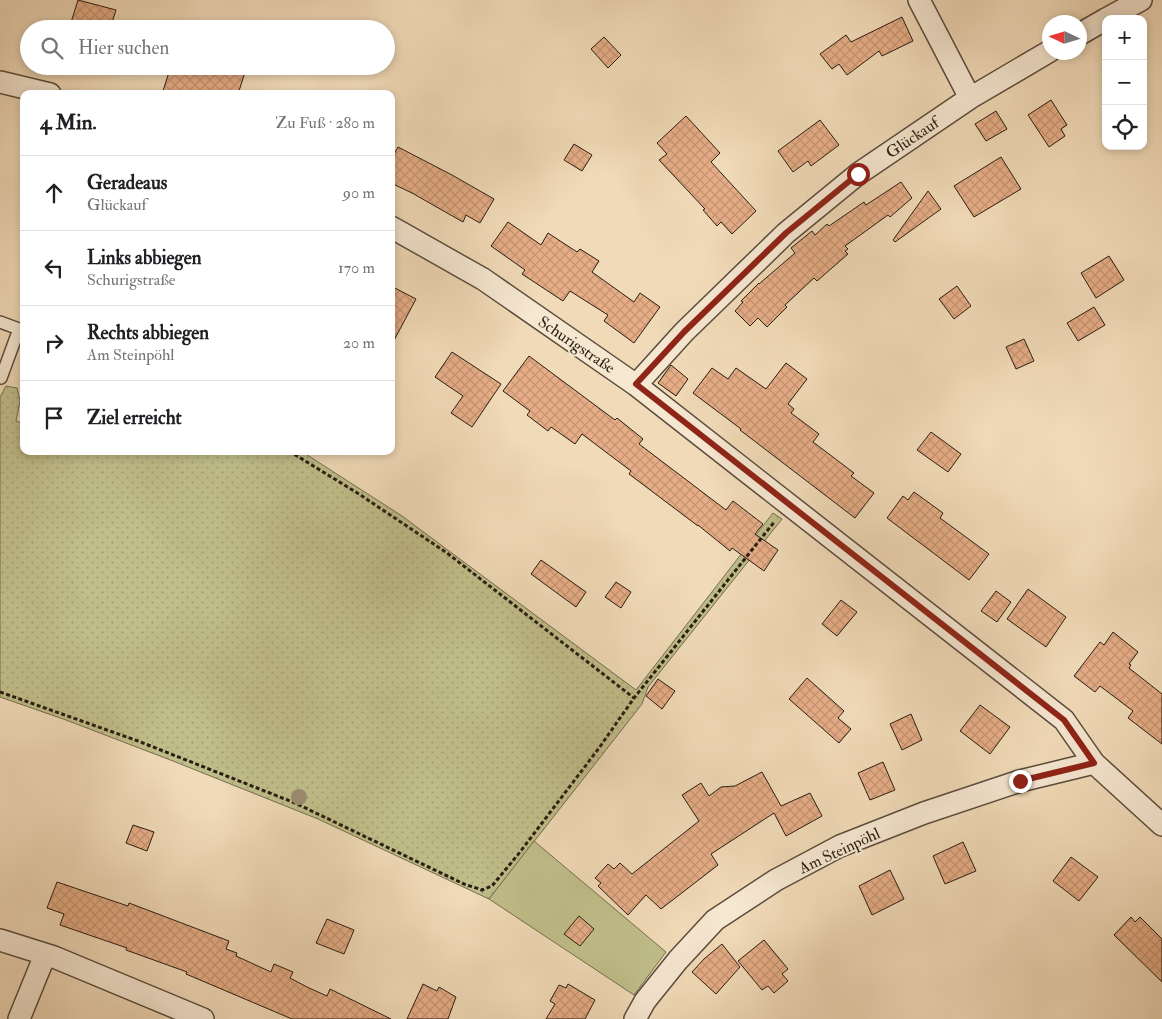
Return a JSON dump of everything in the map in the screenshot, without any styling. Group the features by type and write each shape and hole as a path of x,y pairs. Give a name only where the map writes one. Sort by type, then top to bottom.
{"street":[{"path":"919,0 970,98"},
{"path":"1113,15 1141,0"},
{"path":"1087,30 1102,21"},
{"name":"Glückauf","path":"636,384 691,325 786,233 858,174 970,98 1042,56"},
{"path":"0,82 33,90"},
{"name":"Schurigstraße","path":"395,229 484,279 636,384 1064,720 1094,763 1162,825"},
{"name":"Am Steinpöhl","path":"635,1019 645,1001 678,960 715,920 776,880 840,846 924,813 1020,781 1094,763"},
{"path":"0,940 46,954 203,1019"},
{"path":"19,1019 46,954"}],"lane":[{"path":"0,322 20,330"},
{"path":"1,378 20,332"}],"path":[{"path":"296,455 447,552 634,698"},
{"path":"0,692 138,741 295,803 464,884 482,890 492,886 520,852 599,748 634,698 789,504"}],"shaded area":[{"path":"6,386 17,388 20,401 16,421 20,422 20,455 307,455 402,516 636,690 773,513 782,519 648,687 642,704 489,899 318,819 173,761 0,697 0,397"},
{"path":"534,841 666,952 634,995 489,899"}],"building":[{"path":"78,0 116,10 113,20 72,20"},
{"path":"902,17 913,41 882,56 879,51 847,75 839,64 832,69 820,54 846,35 851,42"},
{"path":"604,37 621,55 608,68 591,49"},
{"path":"168,75 244,75 239,90 163,90"},
{"path":"1051,100 1067,125 1061,129 1065,136 1049,147 1028,115"},
{"path":"996,111 1007,129 986,141 975,124"},
{"path":"686,116 720,153 711,162 756,211 732,234 721,222 717,226 703,210 705,209 659,160 667,154 657,143"},
{"path":"820,120 839,145 811,166 808,161 793,172 778,151"},
{"path":"574,144 592,155 582,171 564,160"},
{"path":"398,147 494,199 480,223 466,215 463,222 395,185 395,153"},
{"path":"1001,157 1021,189 974,217 954,186"},
{"path":"901,182 912,198 890,217 888,215 845,246 848,249 845,251 848,254 817,281 814,278 785,305 787,307 767,327 758,318 750,326 735,311 743,302 741,301 759,283 795,253 791,248 812,231 815,235 827,224 829,226 864,202 866,205"},
{"path":"928,191 941,209 895,242 893,240"},
{"path":"508,222 541,245 548,233 577,252 580,249 599,261 592,272 634,302 640,293 660,307 634,343 604,321 608,315 570,291 563,301 522,274 525,270 491,246"},
{"path":"1109,256 1124,280 1096,298 1081,273"},
{"path":"957,286 971,306 954,319 939,299"},
{"path":"395,288 416,299 395,338"},
{"path":"1094,307 1105,325 1078,341 1067,323"},
{"path":"1024,339 1034,361 1016,369 1006,347"},
{"path":"452,352 501,384 472,427 451,413 463,396 435,377"},
{"path":"529,356 615,420 617,418 643,439 639,444 726,510 733,501 763,524 755,534 778,550 764,571 732,548 730,551 629,474 631,471 582,434 575,444 551,427 548,431 527,415 530,411 503,391"},
{"path":"786,363 807,379 788,404 794,409 791,413 819,434 813,442 854,473 851,476 874,493 855,518 693,393 712,368 728,379 736,368 766,389"},
{"path":"671,365 688,379 676,396 658,383"},
{"path":"931,432 961,454 948,472 917,450"},
{"path":"914,492 943,513 940,518 989,554 969,580 887,518 903,496 908,500"},
{"path":"541,560 586,592 576,607 531,574"},
{"path":"616,582 631,592 621,608 605,597"},
{"path":"1028,589 1066,617 1046,647 1007,619"},
{"path":"996,591 1011,602 997,622 981,611"},
{"path":"841,600 857,612 837,636 822,624"},
{"path":"1113,632 1138,652 1129,664 1131,665 1129,668 1162,694 1162,744 1128,718 1133,711 1100,686 1095,692 1074,676 1100,642 1104,645"},
{"path":"807,678 844,711 838,718 851,729 839,743 789,699"},
{"path":"658,679 675,691 662,709 646,696"},
{"path":"980,705 1010,727 990,754 960,731"},
{"path":"911,714 922,740 902,750 890,724"},
{"path":"883,762 895,790 870,800 858,773"},
{"path":"762,772 781,806 810,793 822,816 786,836 774,813 711,854 718,865 661,909 646,895 628,915 598,886 601,883 595,878 608,864 614,869 620,863 632,874 699,821 682,795 701,783 709,796 721,787 735,786"},
{"path":"133,825 154,832 147,851 126,843"},
{"path":"963,842 976,871 945,884 933,856"},
{"path":"1071,857 1098,877 1079,901 1053,881"},
{"path":"890,870 904,899 872,915 859,886"},
{"path":"57,882 128,906 129,903 229,941 226,949 237,953 236,956 271,972 274,964 293,972 290,978 309,988 327,996 330,989 391,1019 292,1019 186,974 187,972 126,950 127,948 60,925 64,914 47,908"},
{"path":"579,916 594,929 580,946 564,934"},
{"path":"1131,917 1135,922 1140,917 1162,939 1162,982 1114,935"},
{"path":"327,919 354,930 344,954 316,943"},
{"path":"764,940 788,969 782,974 788,981 774,993 768,986 762,990 738,961"},
{"path":"722,944 740,967 716,994 692,972"},
{"path":"423,984 437,991 439,987 456,997 448,1019 407,1019"},
{"path":"568,984 595,1000 585,1019 546,1019 555,1004 550,1001 559,985 566,988"}],"route":[{"path":"858,174 786,233 711,304 636,384 1064,720 1094,763 1020,781"}]}
